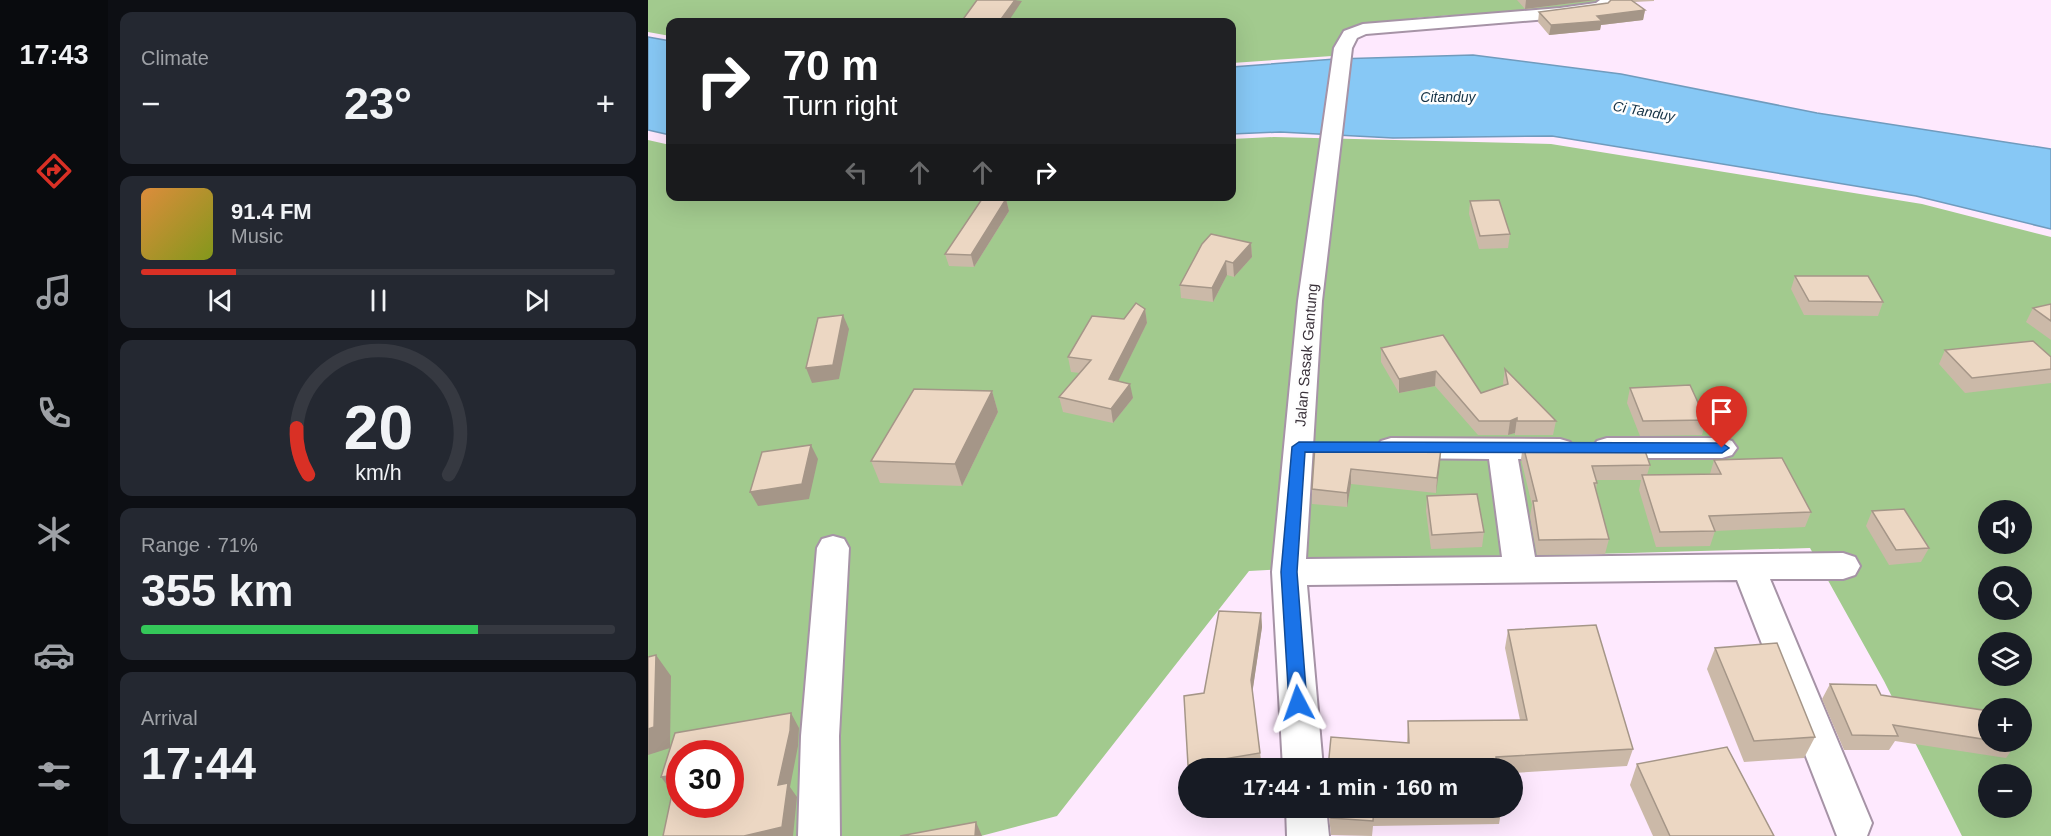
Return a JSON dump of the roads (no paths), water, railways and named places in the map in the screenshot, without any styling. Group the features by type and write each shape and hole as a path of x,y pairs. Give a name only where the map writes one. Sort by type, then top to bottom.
{"street":[{"name":"Jalan Sasak Gantung","path":"1302,758 1289,572 1310,447 1310,301 1344,48 1350,35 1363,29 1560,13 1600,7 1611,0"},
{"path":"1358,448 1722,448"},
{"path":"1502,449 1520,569"},
{"path":"819,836 820,736 833,548"},
{"path":"1748,566 1852,823"},
{"path":"1289,572 1843,566"},
{"path":"1307,818 1308,836"}],"water":[{"path":"648,37 666,40 666,134 648,130"},
{"name":"Citanduy","path":"1473,55 1621,74 1817,113 2051,149 2051,229 1916,196 1552,136 1393,138 1280,132 1236,134 1236,67 1335,59"}],"water label":[{"name":"Ci Tanduy","path":"1644,111"}]}
